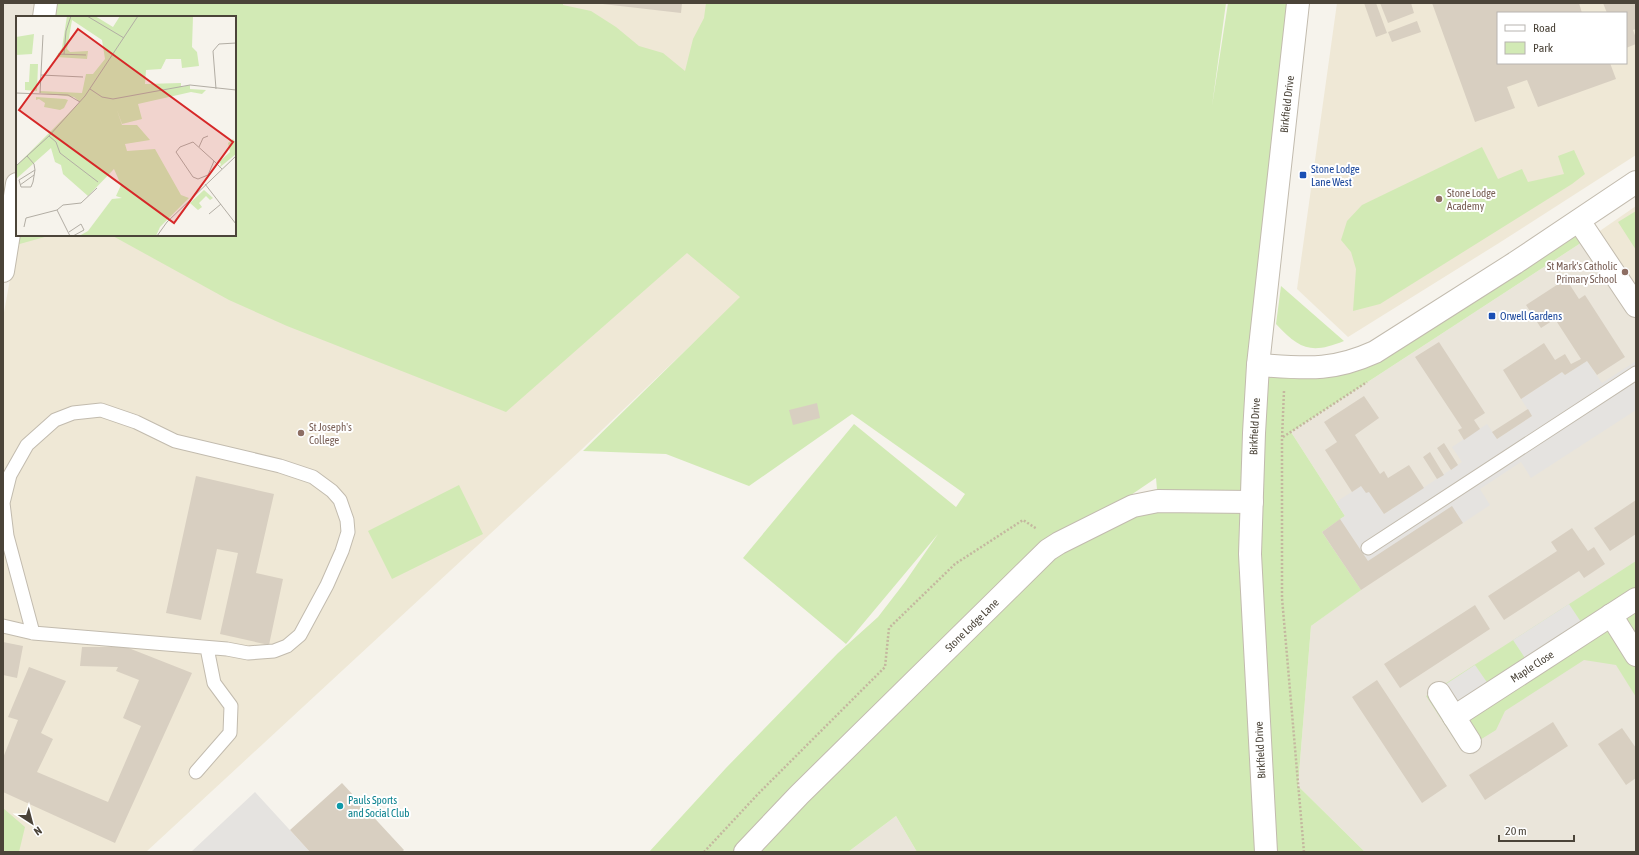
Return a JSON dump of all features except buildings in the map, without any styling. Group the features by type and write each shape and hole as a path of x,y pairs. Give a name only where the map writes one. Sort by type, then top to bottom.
{"street":[{"path":"44,16 46,3"},
{"name":"Birkfield Drive","path":"1266,852 1250,554 1258,365 1298,3"},
{"path":"1258,365 1325,368 1351,362 1375,352 1579,221 1636,182"},
{"path":"3,270 16,190"},
{"path":"1579,221 1636,306"},
{"name":"Stone Lodge Lane","path":"745,852 799,795 1043,556 1059,543 1133,506 1158,500 1252,502"},
{"name":"Maple Close","path":"1454,717 1636,599"},
{"path":"1611,616 1636,655"},
{"path":"1439,693 1470,742"}],"lane":[{"path":"1368,548 1636,373"},
{"path":"3,626 33,633 227,649 248,653 274,651 287,646 300,635 327,585 342,551 348,532 347,520 340,500 332,491 314,477 280,466 175,441 136,422 101,410 73,413 55,420 27,445 10,474 3,503 7,536 33,633"},
{"path":"196,772 230,733 230,706 214,683 207,648"}],"path":[{"path":"1286,367 1282,438 1282,598 1304,852"},
{"path":"1282,438 1370,380"},
{"path":"704,852 758,794 885,667 890,628 955,564 1023,520 1059,543"}],"shaded area":[{"path":"3,3 46,3 44,16 16,16 16,190 3,270"},
{"name":"St Joseph's College","path":"56,3 1223,3 755,284 581,450 146,852 3,852 3,318 18,236 236,236 236,16"},
{"name":"Stone Lodge Academy","path":"1337,3 1636,3 1636,155 1499,243 1348,337 1297,289"},
{"name":"St Mark's Catholic Primary School","path":"1636,206 1636,306 1591,237"},
{"path":"1590,237 1636,306 1636,852 1365,852 1298,786 1311,626 1360,590 1322,532 1345,516 1291,432"},
{"path":"1587,361 1602,383 1636,361 1636,410 1531,478 1521,462 1480,489 1490,505 1463,523 1368,561 1340,519 1345,516 1336,502 1361,486 1369,492 1384,514 1462,462 1452,447 1487,424 1497,439 1532,416 1521,399 1562,372 1565,375"},
{"path":"1569,604 1587,631 1531,667 1513,640"},
{"path":"1475,665 1493,691 1454,717 1437,690"},
{"path":"255,792 310,852 191,852"},
{"path":"896,816 917,852 848,852"}],"green space":[{"path":"56,3 563,3 563,5 591,11 616,27 639,46 663,53 685,71 693,39 704,18 706,3 1226,3 1212,106 1228,3 1298,3 1258,365 1339,365 1579,221 1590,237 1291,432 1345,516 1322,532 1361,590 1311,626 1298,786 1365,852 917,852 896,816 848,852 649,852 726,768 838,653 878,617 905,582 938,534 846,644 743,558 854,424 956,507 965,494 852,414 749,486 666,454 583,451 740,297 687,253 506,412 287,326 229,300 113,236 236,236 236,16 54,16","holes":["1156,478 1158,501 1063,541"]},
{"path":"1482,147 1498,179 1522,169 1528,182 1564,174 1558,156 1574,150 1585,174 1572,184 1380,304 1353,311 1356,269 1351,252 1341,240 1347,221 1362,205"},
{"path":"1636,211 1636,250 1618,222"},
{"path":"18,236 48,236 16,245"},
{"path":"1281,286 1344,341 1323,347 1307,347 1284,333 1276,324"},
{"path":"459,485 483,534 392,579 368,531"},
{"path":"1636,561 1636,697 1616,665 1584,660 1505,711 1496,730 1462,751 1426,696"},
{"path":"3,808 25,827 19,852 3,852"}],"place":[{"name":"Stone Lodge Lane West","path":"1303,175"},
{"name":"Stone Lodge Academy","path":"1439,199"},
{"name":"St Mark's Catholic Primary School","path":"1625,272"},
{"name":"Orwell Gardens","path":"1492,316"},
{"name":"St Joseph's College","path":"301,433"},
{"name":"Pauls Sports and Social Club","path":"340,806"}]}
